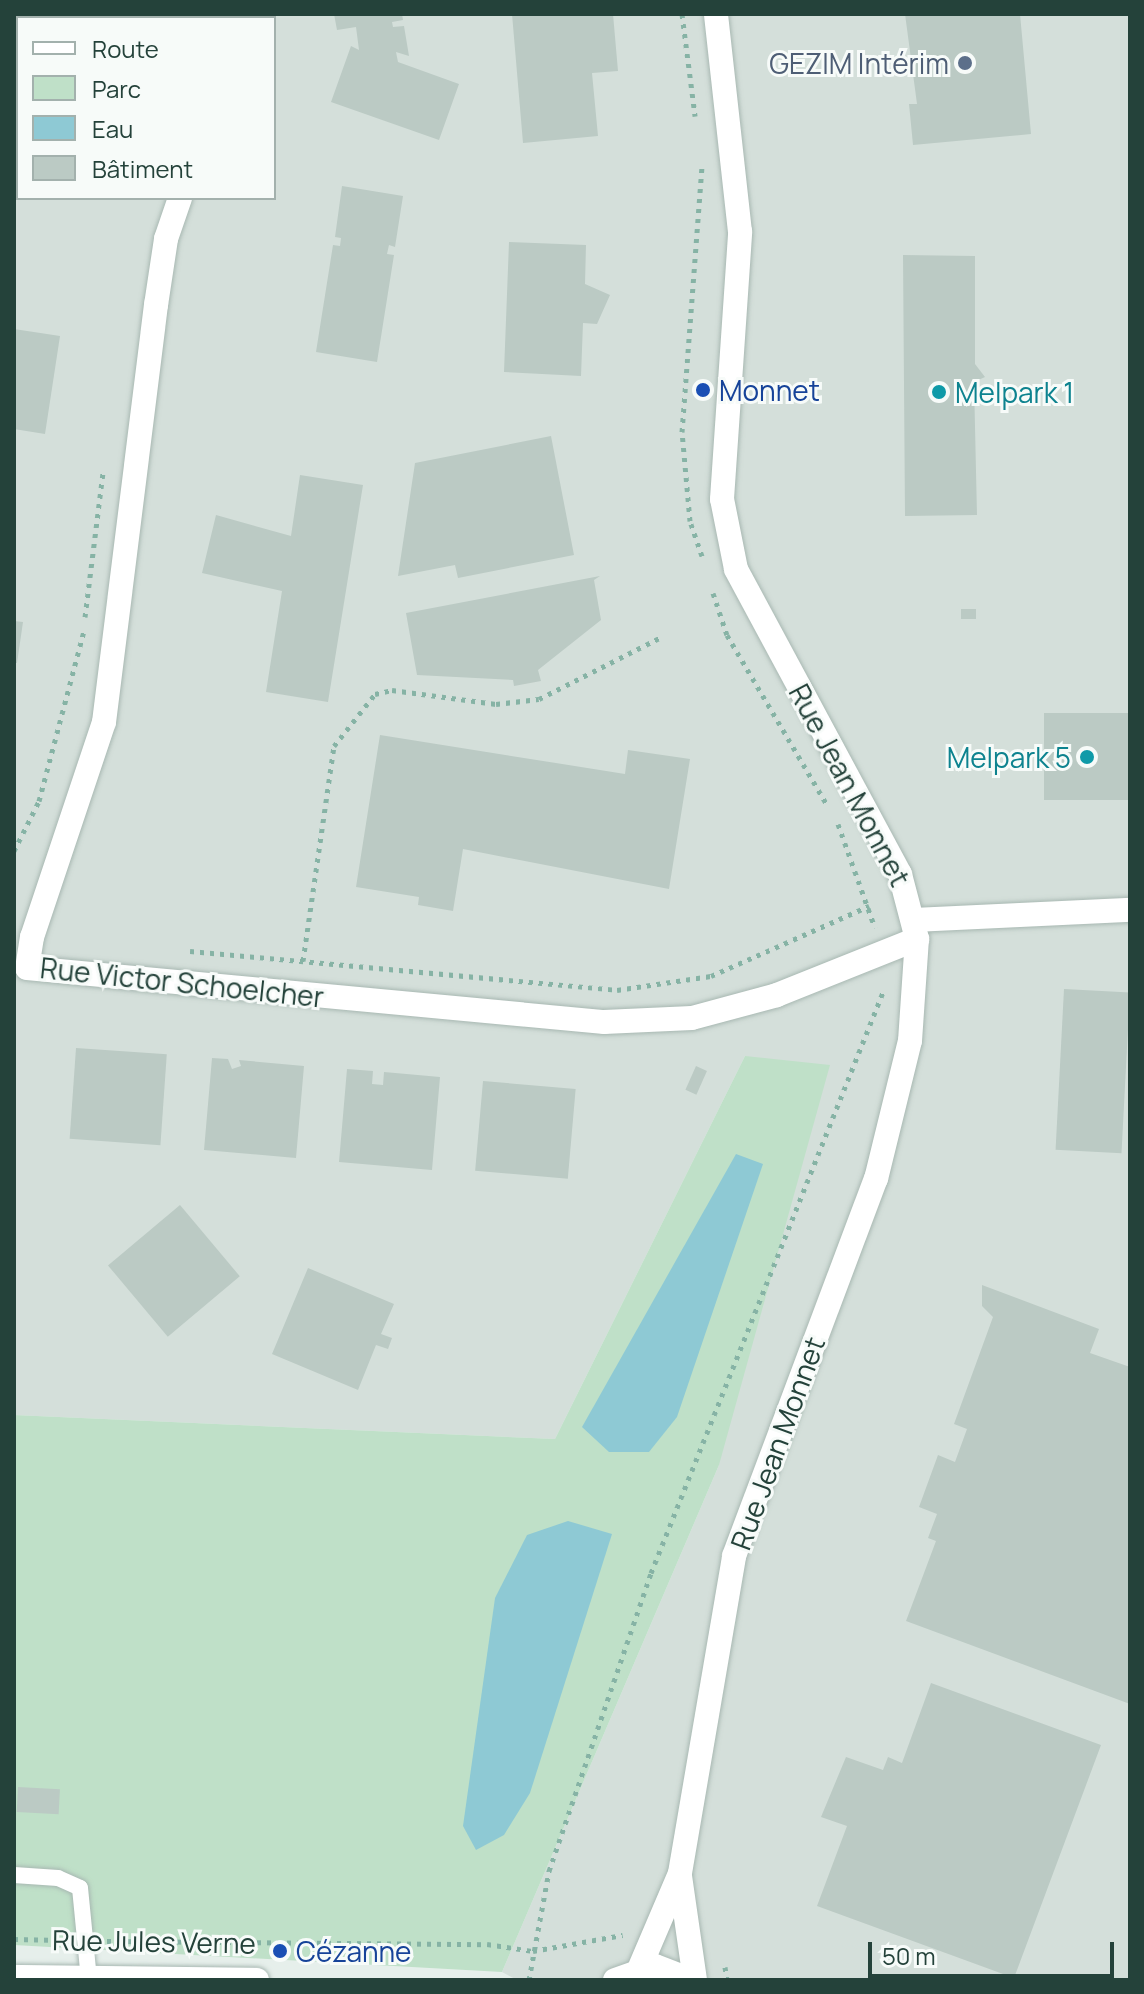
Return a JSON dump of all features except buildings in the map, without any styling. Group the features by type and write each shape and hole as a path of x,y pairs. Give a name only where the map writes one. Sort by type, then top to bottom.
{"street":[{"name":"Rue Jean Monnet","path":"640,1967 680,1873 734,1556 876,1179 910,1041 916,930 900,874 736,569 722,499 740,232 716,14"},
{"name":"Rue Victor Schoelcher","path":"179,200 166,239 156,305 104,722 32,937 27,968 604,1022 692,1018 777,995 881,951 916,930 1130,910"},
{"name":"Rue Jean Monnet","path":"680,1873 694,1980"},
{"path":"615,1980 640,1967 670,1968 694,1980"},
{"name":"Rue Jules Verne","path":"14,1977 257,1980"}],"lane":[{"path":"14,1875 58,1878 80,1888 89,1940 89,1979"}],"path":[{"path":"14,851 39,801 85,626 104,468"},
{"path":"303,961 334,746 375,694 392,690 496,704 539,699 659,638"},
{"path":"182,951 617,990 664,986 751,962 869,906"},
{"path":"529,1980 549,1871 651,1573 885,988 881,951"},
{"name":"Rue Jules Verne","path":"14,1939 487,1944 533,1951"}],"shaded area":[{"path":"14,14 1130,14 1130,1980 517,1980 502,1972 719,1465 745,1056 555,1439 14,1415"}],"green space":[{"path":"745,1056 830,1065 719,1465 502,1972 14,1945 14,1415 555,1439"}],"water":[{"path":"736,1154 763,1164 677,1417 649,1452 609,1452 582,1427"},
{"path":"568,1521 612,1534 530,1793 504,1835 476,1850 463,1826 495,1598 527,1535"}],"place":[{"name":"GEZIM Intérim","path":"965,63"},
{"name":"Monnet","path":"703,390"},
{"name":"Melpark 1","path":"939,392"},
{"name":"Melpark 5","path":"1087,757"},
{"name":"Cézanne","path":"280,1951"}]}
